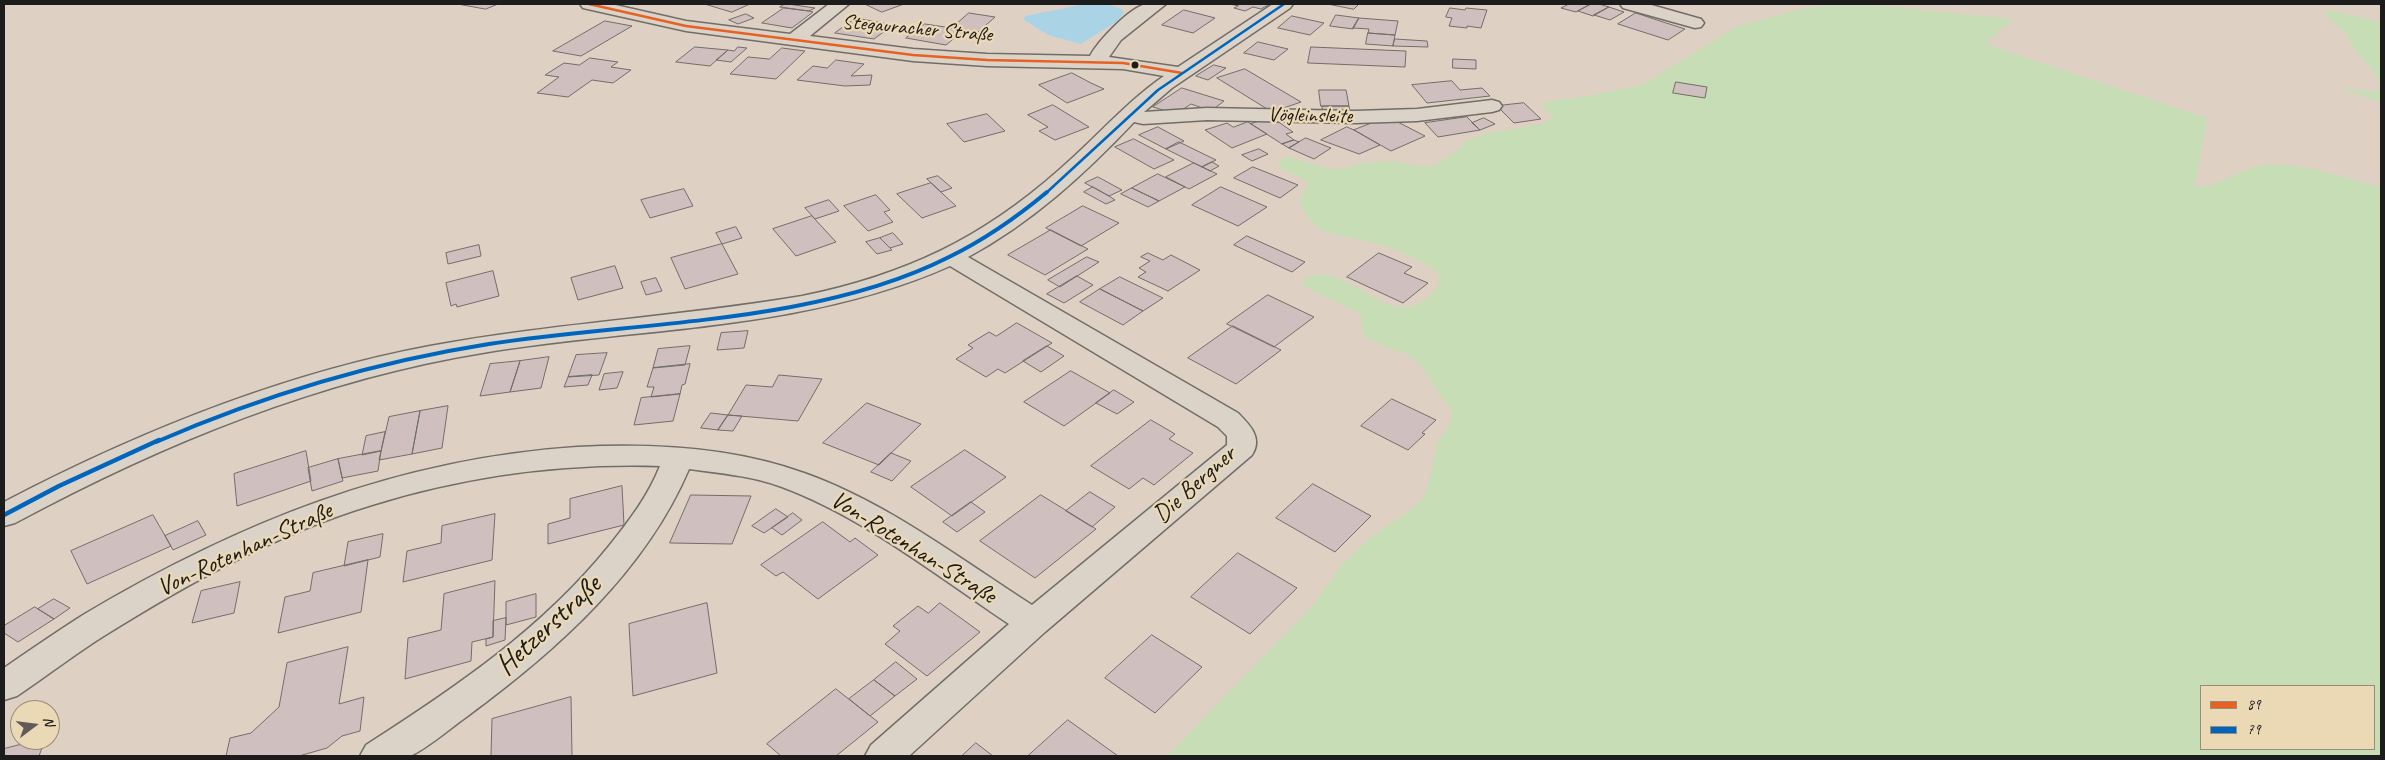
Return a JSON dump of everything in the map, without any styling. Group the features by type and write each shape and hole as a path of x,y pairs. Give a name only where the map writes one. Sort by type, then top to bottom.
{"street":[{"name":"Stegauracher Straße","path":"589,4 686,26 793,40 959,59 1097,62 1150,66 1182,73"},
{"path":"793,40 840,4"},
{"path":"1097,62 1103,48 1126,26 1157,4"},
{"path":"4,514 111,461 198,425 275,397 353,373 413,358 486,344 794,307 868,290 951,257 985,238 1033,205 1112,134 1153,93 1284,4"},
{"path":"1629,4 1696,23"},
{"name":"Vögleinsleite","path":"1129,115 1143,118 1207,114 1355,117 1416,116 1492,106"},
{"name":"Die Bergner","path":"884,756 1033,624 1242,448 1241,433 1228,420 951,257"},
{"name":"Von-Rotenhan-Straße","path":"4,686 94,625 202,565 281,527 361,497 438,476 538,460 614,455 678,457 754,468 791,479 827,494 873,518 1033,624"},
{"name":"Hetzerstraße","path":"379,756 469,697 560,622 605,576 654,509 669,482 678,457"}],"green space":[{"path":"1836,5 1884,6 2013,19 1985,44 2207,118 2195,187 2214,184 2254,167 2277,164 2307,168 2381,187 2381,756 1167,756 1315,603 1342,564 1372,536 1407,513 1422,499 1427,490 1437,444 1450,423 1451,410 1418,363 1406,353 1393,350 1367,338 1362,333 1361,314 1302,285 1304,280 1319,275 1335,277 1397,307 1413,306 1428,297 1435,290 1439,282 1439,274 1411,256 1401,252 1324,231 1309,218 1299,201 1308,185 1307,181 1281,168 1278,161 1289,157 1330,169 1348,168 1363,163 1393,161 1418,166 1434,166 1461,148 1464,142 1486,134 1545,123 1552,117 1542,105 1546,102 1642,85 1736,27 1800,9"},
{"path":"2329,10 2381,22 2381,102 2346,91 2347,89 2379,92 2379,84 2374,72 2356,52 2347,35 2325,13"}],"water":[{"path":"1085,4 1107,4 1122,9 1124,13 1116,22 1081,44 1048,35 1024,20 1025,16"}],"building":[{"path":"458,4 498,4 486,9"},
{"path":"705,4 750,4 732,12"},
{"path":"785,4 815,8 809,11 780,7"},
{"path":"865,4 904,4 882,12"},
{"path":"1230,4 1270,4 1261,9 1253,7 1245,11 1234,8 1238,6"},
{"path":"1328,4 1359,4 1354,9"},
{"path":"1564,4 1591,4 1576,12 1561,8 1567,5"},
{"path":"1591,4 1609,7 1593,16 1578,11"},
{"path":"1609,7 1624,12 1610,20 1594,15"},
{"path":"784,8 813,12 792,28 762,23"},
{"path":"1450,8 1487,10 1481,28 1467,26 1467,28 1449,26 1452,18 1446,17"},
{"path":"1184,10 1215,18 1193,33 1162,25"},
{"path":"969,13 995,17 978,32 952,28"},
{"path":"1636,13 1685,29 1668,40 1618,24"},
{"path":"746,14 754,18 738,24 729,20"},
{"path":"1336,15 1359,18 1353,29 1330,26"},
{"path":"1292,16 1324,23 1310,35 1278,28"},
{"path":"856,18 893,25 874,39 835,33"},
{"path":"1359,18 1398,21 1395,35 1368,33 1369,29 1353,28"},
{"path":"605,21 632,26 581,56 553,51"},
{"path":"925,24 964,30 946,45 906,38"},
{"path":"1368,33 1395,35 1393,46 1366,44"},
{"path":"1395,39 1427,41 1428,47 1393,46"},
{"path":"1258,42 1288,49 1274,60 1244,53"},
{"path":"695,47 728,50 710,66 676,62"},
{"path":"738,47 747,48 731,62 716,60 728,50 734,51"},
{"path":"1311,47 1406,51 1405,67 1308,63"},
{"path":"782,48 805,51 776,79 730,74 748,57 769,59"},
{"path":"590,58 618,62 611,67 631,70 613,83 592,80 568,97 537,93 559,77 545,75 564,63 579,65"},
{"path":"1453,59 1476,60 1476,69 1453,68"},
{"path":"836,60 864,64 851,76 872,75 870,85 845,86 797,80 813,66 827,68"},
{"path":"1214,65 1226,68 1208,80 1196,76"},
{"path":"1245,69 1301,102 1272,112 1217,78"},
{"path":"1072,73 1104,89 1067,103 1039,85"},
{"path":"1452,81 1460,90 1482,88 1490,96 1427,103 1412,85"},
{"path":"1676,82 1707,87 1705,98 1673,93"},
{"path":"1182,88 1224,101 1211,111 1191,104 1176,114 1153,107"},
{"path":"1319,90 1346,90 1349,106 1321,106"},
{"path":"1524,103 1541,119 1514,123 1497,106"},
{"path":"1053,105 1089,127 1055,140 1039,131 1048,127 1028,115"},
{"path":"1322,106 1349,106 1350,114 1324,113"},
{"path":"987,114 1005,131 964,142 947,124"},
{"path":"1271,117 1293,132 1286,134 1294,140 1282,144 1251,124"},
{"path":"1388,117 1425,136 1391,151 1354,130"},
{"path":"1467,117 1480,130 1438,137 1425,123"},
{"path":"1484,118 1495,124 1480,130 1472,123"},
{"path":"1248,122 1267,134 1232,148 1205,130 1227,123 1233,127"},
{"path":"1158,127 1184,141 1166,149 1139,135"},
{"path":"1347,127 1380,145 1359,154 1321,140"},
{"path":"1306,138 1331,148 1314,159 1289,148"},
{"path":"1134,139 1174,160 1154,169 1115,147"},
{"path":"1294,140 1299,142 1289,148 1282,144"},
{"path":"1179,142 1216,160 1202,167 1166,149"},
{"path":"1259,149 1268,154 1252,161 1242,155"},
{"path":"1212,162 1219,166 1210,171 1202,167"},
{"path":"1194,163 1217,174 1189,189 1166,177"},
{"path":"1253,167 1298,185 1280,198 1234,178"},
{"path":"1158,174 1185,187 1159,201 1132,188"},
{"path":"938,176 952,188 941,192 927,179"},
{"path":"1098,177 1122,190 1109,196 1085,183"},
{"path":"931,183 956,206 922,218 897,194"},
{"path":"1093,187 1115,200 1106,204 1084,192"},
{"path":"1221,187 1267,207 1238,226 1192,205"},
{"path":"1132,188 1159,201 1148,207 1121,194"},
{"path":"684,189 693,206 650,218 641,200"},
{"path":"876,195 890,210 884,212 893,222 868,231 844,206"},
{"path":"829,200 839,211 815,219 805,208"},
{"path":"1083,206 1119,223 1081,246 1046,228"},
{"path":"812,216 836,242 796,256 773,229"},
{"path":"736,227 742,238 722,244 716,233"},
{"path":"1051,230 1088,249 1045,275 1008,255"},
{"path":"893,233 903,244 890,248 880,238"},
{"path":"1247,236 1305,262 1292,272 1234,245"},
{"path":"880,238 892,250 877,254 866,242"},
{"path":"722,244 738,274 685,289 671,258"},
{"path":"479,245 481,256 448,264 446,253"},
{"path":"1148,253 1163,260 1171,255 1200,270 1168,291 1138,277 1146,272 1139,268 1150,261 1141,257"},
{"path":"1379,253 1412,267 1404,273 1428,283 1403,303 1347,277"},
{"path":"1087,257 1099,262 1060,287 1048,280"},
{"path":"615,266 623,288 578,300 571,278"},
{"path":"493,271 499,296 457,307 456,304 451,306 446,283"},
{"path":"1077,276 1093,285 1064,303 1047,294"},
{"path":"1120,277 1163,298 1143,311 1100,289"},
{"path":"656,278 662,291 646,295 641,282"},
{"path":"1100,289 1143,311 1123,325 1080,302"},
{"path":"1268,295 1314,317 1274,347 1227,324"},
{"path":"1017,323 1052,343 1005,373 998,369 986,377 956,359 973,348 968,345 989,332 996,336"},
{"path":"1233,326 1281,350 1236,384 1188,358"},
{"path":"748,331 744,348 717,350 721,333"},
{"path":"690,346 685,365 653,368 658,349"},
{"path":"1047,346 1064,356 1041,372 1023,361"},
{"path":"607,353 599,375 568,377 576,355"},
{"path":"549,357 541,388 510,392 520,361"},
{"path":"520,361 510,392 480,396 490,364"},
{"path":"690,364 685,384 682,385 680,394 651,397 654,387 647,387 653,368"},
{"path":"1071,371 1110,393 1064,426 1024,402"},
{"path":"623,372 617,388 599,390 604,374"},
{"path":"592,375 588,385 564,387 568,377"},
{"path":"779,375 822,379 798,421 728,415 746,385 772,387"},
{"path":"1114,390 1134,402 1117,414 1096,403"},
{"path":"680,394 673,421 634,425 641,398"},
{"path":"1392,399 1436,420 1422,433 1425,434 1408,450 1361,426"},
{"path":"867,403 921,424 879,465 823,443"},
{"path":"448,406 442,448 412,454 420,411"},
{"path":"420,411 412,454 379,460 389,417"},
{"path":"711,413 728,415 718,430 701,428"},
{"path":"728,415 742,416 733,431 718,430"},
{"path":"1151,420 1175,434 1169,439 1193,453 1154,485 1143,478 1129,489 1091,466"},
{"path":"385,432 381,451 362,455 366,436"},
{"path":"965,450 1006,477 952,516 911,487"},
{"path":"306,451 311,481 237,506 234,474"},
{"path":"381,451 378,471 342,478 338,459"},
{"path":"891,453 911,461 892,481 871,472"},
{"path":"338,459 343,481 312,491 308,468"},
{"path":"1313,484 1371,516 1335,552 1276,518"},
{"path":"622,486 624,525 548,544 548,524 570,518 570,499"},
{"path":"1090,492 1115,507 1092,527 1066,511"},
{"path":"691,495 751,496 732,544 670,543"},
{"path":"1041,495 1096,529 1035,578 980,541"},
{"path":"971,502 985,512 957,532 943,522"},
{"path":"776,509 788,517 764,533 752,526"},
{"path":"793,513 802,520 782,535 772,528"},
{"path":"495,514 492,560 403,582 407,551 441,543 442,526"},
{"path":"153,515 171,546 87,584 71,551"},
{"path":"198,521 206,535 173,550 165,536"},
{"path":"823,522 850,542 855,538 878,555 818,599 783,572 776,576 761,565"},
{"path":"383,534 380,557 344,566 348,542"},
{"path":"1238,553 1297,588 1250,634 1191,597"},
{"path":"368,560 361,612 278,633 285,597 310,591 313,573"},
{"path":"495,581 493,637 472,642 471,661 405,679 408,638 441,630 444,594"},
{"path":"240,582 234,613 192,623 201,591"},
{"path":"536,594 536,617 506,625 506,602"},
{"path":"54,599 70,608 54,619 38,609"},
{"path":"707,603 717,673 633,696 629,624"},
{"path":"940,603 980,632 927,676 885,644 900,631 893,626 918,606 928,613"},
{"path":"35,607 54,619 18,642 4,633 4,626"},
{"path":"506,618 505,640 486,646 486,639 493,637 493,621"},
{"path":"1152,635 1202,667 1155,713 1105,678"},
{"path":"348,647 339,704 364,697 360,731 342,736 327,748 299,756 226,756 230,738 251,733 279,707 287,663"},
{"path":"896,662 917,679 895,696 874,680"},
{"path":"874,680 895,696 870,716 849,699"},
{"path":"836,689 878,722 836,756 781,756 767,744"},
{"path":"571,697 572,756 491,756 492,719"},
{"path":"1068,720 1118,756 1028,756"},
{"path":"976,743 993,756 962,756"},
{"path":"10,747 10,750 41,750 39,756 4,756 4,749"}],"transit line":[{"name":"89","path":"589,4 686,26 913,55 987,60 1123,63 1182,73"},
{"name":"79","path":"4,515 117,458 178,432 239,408 365,369 489,344 802,304 861,290 921,270 974,244 1022,212 1067,175 1139,105 1182,73 1284,4"}]}
